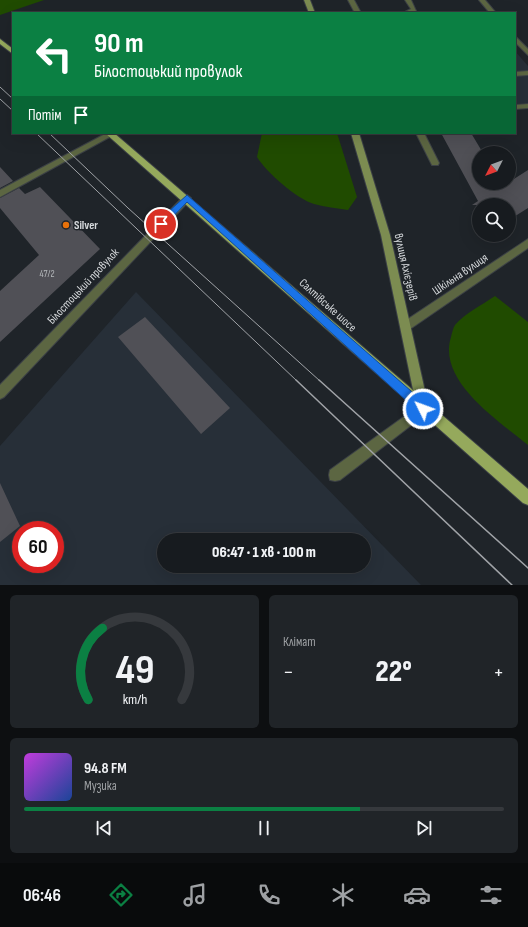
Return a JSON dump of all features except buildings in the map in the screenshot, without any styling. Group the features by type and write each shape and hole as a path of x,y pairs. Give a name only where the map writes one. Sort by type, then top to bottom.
{"main road":[{"path":"307,0 312,12"},
{"path":"0,41 12,51"},
{"name":"Салтівське шосе","path":"110,134 187,198 423,409 528,498"},
{"name":"вулиця Ахієзерів","path":"355,134 370,174 396,271 423,409"}],"street":[{"path":"351,0 357,12"},
{"path":"408,0 414,10 409,12"},
{"path":"482,0 492,12"},
{"path":"516,39 528,53"},
{"path":"516,74 528,73"},
{"path":"516,108 528,106"},
{"path":"0,194 110,134"},
{"path":"420,134 435,163"},
{"name":"Білостоцький провулок","path":"0,393 187,198"},
{"name":"Шкільна вулиця","path":"406,326 528,243"},
{"path":"335,475 423,409"}],"shaded area":[{"path":"516,52 528,66 528,103 516,104"},
{"path":"136,292 370,533 157,533 157,573 371,573 371,534 421,585 0,585 0,446"}],"green space":[{"path":"0,0 44,0 0,15"},
{"path":"262,134 337,134 357,197 348,210 314,204 299,197 282,184 267,170 257,157"},
{"path":"495,296 528,322 528,445 487,412 473,398 453,369 449,353 451,337 455,325 469,313"}],"tram line":[{"path":"0,87 12,98"},
{"path":"0,99 12,110"},
{"path":"37,134 297,381"},
{"path":"50,134 128,208 320,381"},
{"path":"296,380 512,585"},
{"path":"319,380 528,568"}],"place":[{"name":"Silver","path":"66,225"}],"route":[{"path":"161,224 187,198 423,409"}]}
